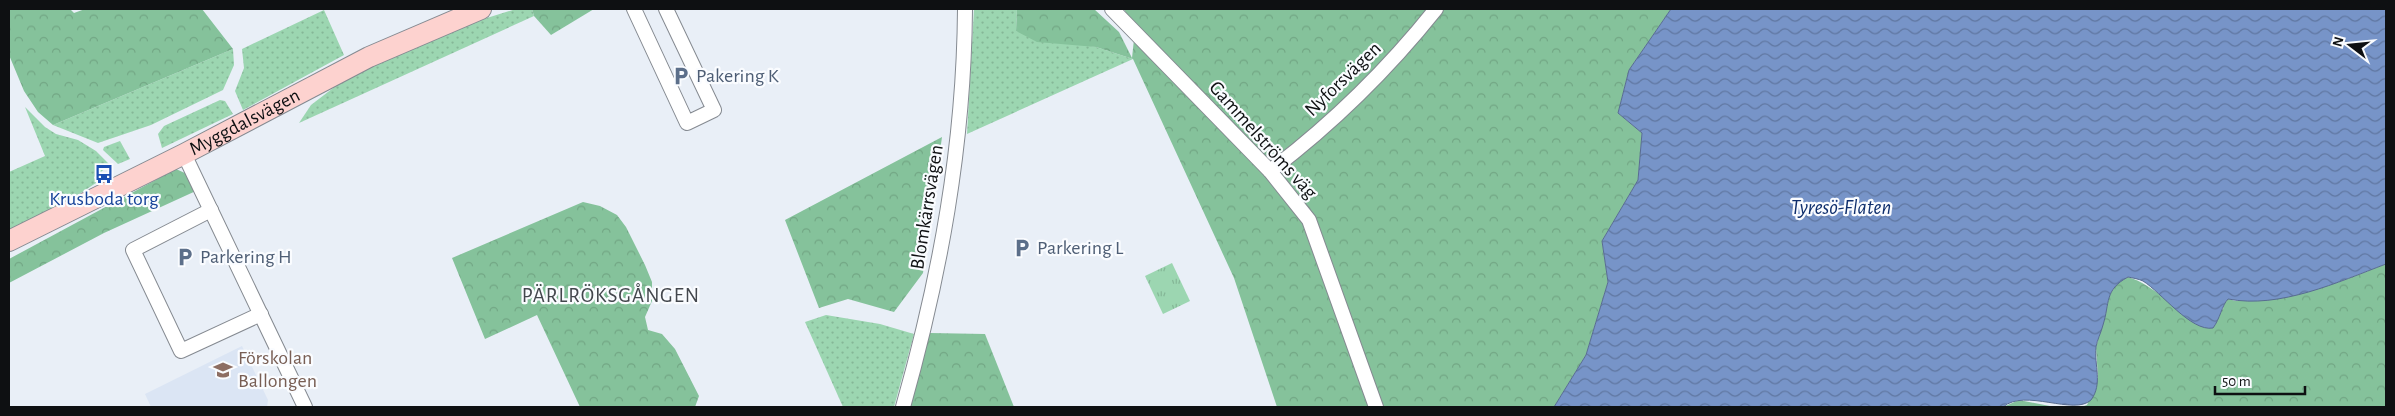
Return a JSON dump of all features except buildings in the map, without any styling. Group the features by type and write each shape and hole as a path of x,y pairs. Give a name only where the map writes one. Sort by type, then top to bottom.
{"street":[{"name":"Myggdalsvägen","path":"9,241 184,154 369,57 482,9"},
{"path":"638,10 687,123 714,110 666,9"},
{"name":"Blomkärrsvägen","path":"903,407 935,288 952,188 960,121 965,9"},
{"name":"Gammelströms väg","path":"1112,9 1270,171 1309,220 1376,407"},
{"name":"Nyforsvägen","path":"1270,171 1295,152 1368,86 1404,49 1436,9"},
{"path":"184,154 305,407"},
{"path":"211,210 133,250 181,351 261,314"}],"shaded area":[{"name":"Förskolan Ballongen","path":"242,346 268,400 267,407 151,407 145,394"}],"green space":[{"path":"9,9 70,9 74,13 85,9 202,9 233,49 53,125 38,112 24,91 9,55"},
{"path":"516,9 532,9 534,16 299,123 311,105 341,82 407,48 474,22"},
{"path":"532,9 594,9 551,35 534,16"},
{"path":"974,9 1017,9 1016,31 1096,47 1133,59 967,134"},
{"path":"1017,9 1094,9 1119,32 1132,58 1135,30 1124,9 1671,9 1629,70 1618,113 1642,133 1638,180 1602,241 1608,282 1586,355 1554,407 1277,407 1234,278 1133,59 1096,47 1037,42 1016,31"},
{"path":"324,10 344,55 243,110 235,91 244,68 242,49"},
{"path":"233,49 234,65 223,90 151,125 98,143 53,125"},
{"path":"220,100 225,101 233,114 162,148 158,134 164,126"},
{"path":"25,107 45,127 56,134 78,140 96,151 110,165 94,177 96,183 70,200 9,232 9,172 45,156"},
{"path":"942,137 923,273 894,312 848,299 819,308 785,220"},
{"path":"120,141 130,159 118,164 103,150 104,147"},
{"path":"176,169 187,174 198,190 104,233 9,283 9,259"},
{"path":"583,202 600,206 617,215 626,227 652,282 652,301 645,317 648,330 662,334 675,349 699,396 695,407 580,407 537,315 485,339 452,258"},
{"path":"1172,263 1190,301 1163,314 1145,276"},
{"path":"2386,264 2386,407 2081,407 2087,405 2098,377 2096,348 2108,297 2117,283 2128,277 2156,292 2201,326 2223,309 2224,303 2228,299 2236,301 2295,295 2339,282"},
{"path":"826,315 880,324 914,334 894,407 843,407 805,322"},
{"path":"930,333 985,334 1014,407 909,407"},
{"path":"2019,400 2055,407 2003,407"}],"water":[{"name":"Tyresö-Flaten","path":"1671,9 2386,9 2386,264 2329,286 2288,297 2248,301 2228,299 2213,328 2204,328 2195,324 2143,281 2128,277 2120,282 2111,292 2096,347 2097,388 2091,400 2083,404 2073,405 2024,400 2012,402 2003,407 1554,407 1586,355 1608,282 1602,241 1638,180 1642,133 1618,113 1629,70"}],"place":[{"name":"Pakering K","path":"681,76"},
{"name":"Krusboda torg","path":"104,174"},
{"name":"Parkering L","path":"1022,248"},
{"name":"Parkering H","path":"185,257"},
{"name":"Förskolan Ballongen","path":"223,370"}],"district":[{"name":"PÄRLRÖKSGÅNGEN","path":"611,295"}]}
